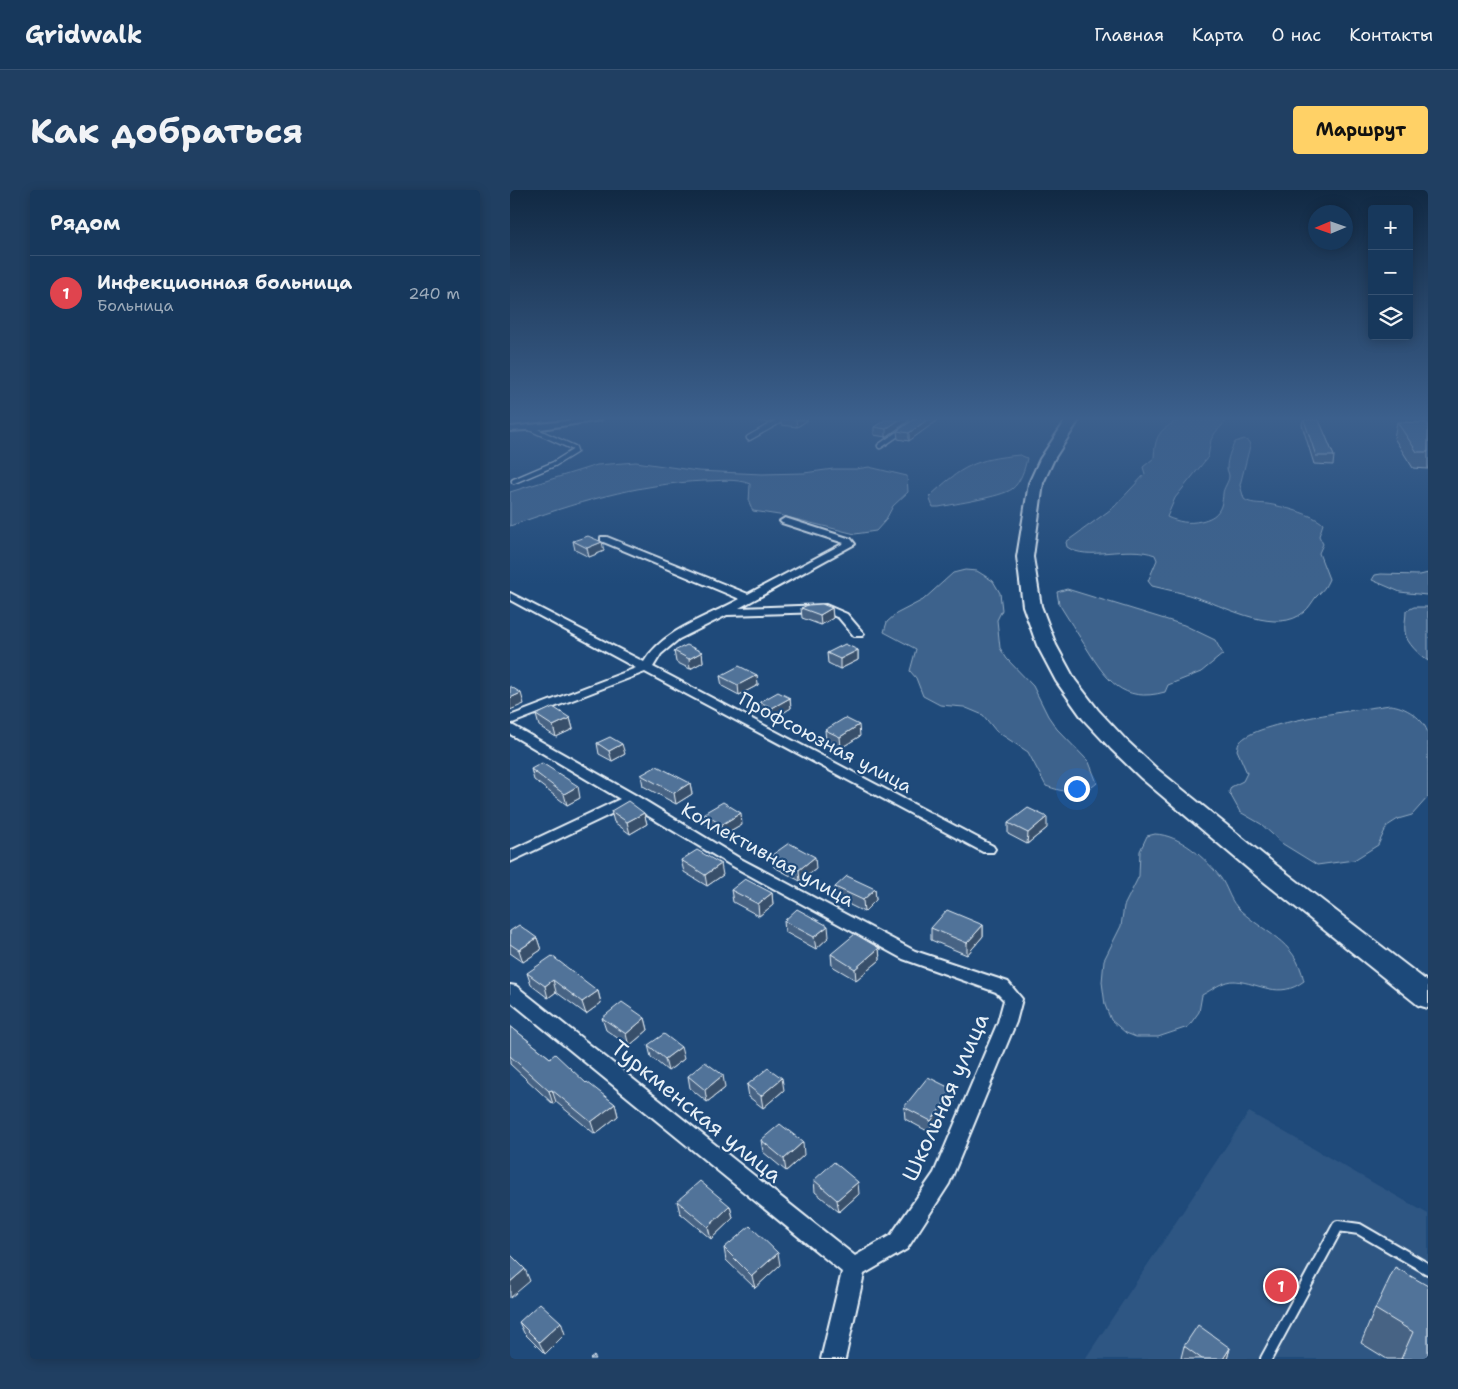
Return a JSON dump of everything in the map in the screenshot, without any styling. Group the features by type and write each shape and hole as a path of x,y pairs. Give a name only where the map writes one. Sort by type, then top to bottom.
{"main road":[{"path":"1040,475 1036,482 1025,560 1034,613 1042,639 1060,675 1094,719 1143,769 1255,862 1428,997"}],"street":[{"path":"510,720 646,668 656,652 675,637 794,572 850,544 848,541 786,521"},
{"path":"604,539 748,598"},
{"path":"510,596 646,668"},
{"path":"723,612 824,607 835,610 844,616 858,634"},
{"name":"Профсоюзная улица","path":"646,668 988,849"},
{"name":"Коллективная улица","path":"510,728 734,861 908,955 1002,987 1012,998"},
{"path":"510,857 632,799"},
{"name":"Туркменская улица","path":"510,991 854,1268"},
{"name":"Школьная улица","path":"854,1268 899,1242 942,1178 1007,1022 1012,998"},
{"path":"833,1359 854,1268"}],"lane":[{"path":"514,481 530,475"},
{"path":"1266,1359 1338,1226 1359,1229 1428,1269"}],"shaded area":[{"path":"566,475 901,475 907,476 908,492 893,506 885,521 876,531 855,534 779,515 753,511 749,502 750,484 739,481 679,483 630,490 582,502 510,526 510,492"},
{"path":"955,475 1022,475 1015,486 1006,492 933,507 929,497"},
{"path":"1144,475 1194,475 1175,498 1167,517 1188,522 1201,521 1218,512 1229,475 1243,475 1240,485 1246,501 1296,511 1312,517 1323,524 1319,536 1323,544 1319,553 1329,579 1324,589 1304,612 1293,618 1281,621 1253,617 1183,593 1152,586 1148,581 1157,560 1155,555 1132,551 1086,553 1067,547 1066,542 1114,507"},
{"path":"965,570 977,571 993,581 1000,593 1002,610 997,620 1000,648 1007,659 1033,686 1048,716 1057,729 1089,762 1097,783 1091,787 1079,792 1072,792 1046,786 1028,752 996,731 983,715 964,707 940,705 923,696 916,678 910,671 916,649 884,632 887,622 896,614 923,600 953,573"},
{"path":"1428,573 1428,594 1426,595 1400,592 1372,580 1375,575 1381,574 1420,575"},
{"path":"1067,589 1184,625 1215,640 1223,654 1201,672 1168,685 1165,692 1137,695 1126,691 1108,678 1093,659 1059,604 1057,592"},
{"path":"1414,607 1428,607 1428,661 1414,648 1406,636 1406,611"},
{"path":"1390,705 1414,714 1426,728 1428,734 1428,797 1412,815 1398,819 1387,826 1378,845 1354,860 1317,865 1283,844 1261,824 1240,812 1229,792 1231,787 1243,781 1247,773 1237,750 1239,743 1249,735 1286,723 1334,713"},
{"path":"1155,834 1174,838 1207,862 1222,881 1237,907 1286,946 1300,967 1304,981 1295,987 1278,990 1235,981 1222,984 1202,995 1199,1012 1188,1027 1158,1037 1136,1037 1126,1033 1111,1020 1105,1005 1102,982 1104,960 1121,926 1124,906 1139,876 1140,851 1147,836"},
{"path":"1249,1112 1428,1214 1428,1359 1085,1359"}],"building":[{"path":"588,536 602,542 587,548 573,541"},
{"path":"822,604 832,608 820,615 801,608 808,605"},
{"path":"845,644 858,650 840,659 827,653"},
{"path":"687,645 702,652 689,659 674,651"},
{"path":"739,666 757,675 738,685 720,676"},
{"path":"510,686 521,693 510,698"},
{"path":"778,692 790,698 772,708 760,702"},
{"path":"553,707 570,718 553,726 536,715"},
{"path":"845,718 859,725 840,737 825,730"},
{"path":"610,737 622,744 609,751 597,743"},
{"path":"542,763 578,786 564,794 531,769"},
{"path":"657,766 690,783 674,793 641,775"},
{"path":"628,801 644,813 627,822 611,811"},
{"path":"723,802 741,813 721,825 704,813"},
{"path":"1028,808 1047,817 1028,833 1008,823"},
{"path":"789,843 815,857 799,870 772,855"},
{"path":"697,850 721,864 705,875 681,860"},
{"path":"847,876 875,889 863,900 835,887"},
{"path":"745,879 772,893 758,904 731,890"},
{"path":"797,909 828,926 814,937 784,921"},
{"path":"947,910 983,925 967,943 931,928"},
{"path":"519,925 537,938 519,950 510,944 510,931"},
{"path":"855,934 879,948 855,969 831,954"},
{"path":"552,956 598,991 582,1002 553,980 545,986 527,973"},
{"path":"622,1002 645,1018 626,1034 602,1018"},
{"path":"510,1026 550,1058 555,1054 586,1083 615,1104 591,1122 552,1090 549,1091 510,1056"},
{"path":"664,1034 681,1047 665,1059 648,1045"},
{"path":"705,1062 723,1075 705,1090 688,1076"},
{"path":"768,1068 782,1078 761,1096 747,1085"},
{"path":"928,1077 954,1090 931,1121 904,1107"},
{"path":"780,1124 803,1142 784,1159 761,1140"},
{"path":"834,1162 858,1182 837,1200 814,1180"},
{"path":"700,1181 730,1206 708,1227 677,1201"},
{"path":"750,1226 778,1253 752,1276 724,1248"},
{"path":"510,1254 525,1269 510,1282"},
{"path":"1395,1267 1428,1286 1428,1359 1401,1359 1413,1332 1375,1309"},
{"path":"540,1303 561,1322 539,1342 519,1322"},
{"path":"1198,1325 1230,1348 1223,1359 1202,1359 1184,1346"}],"place":[{"name":"Инфекционная больница","path":"1281,1286"}]}
